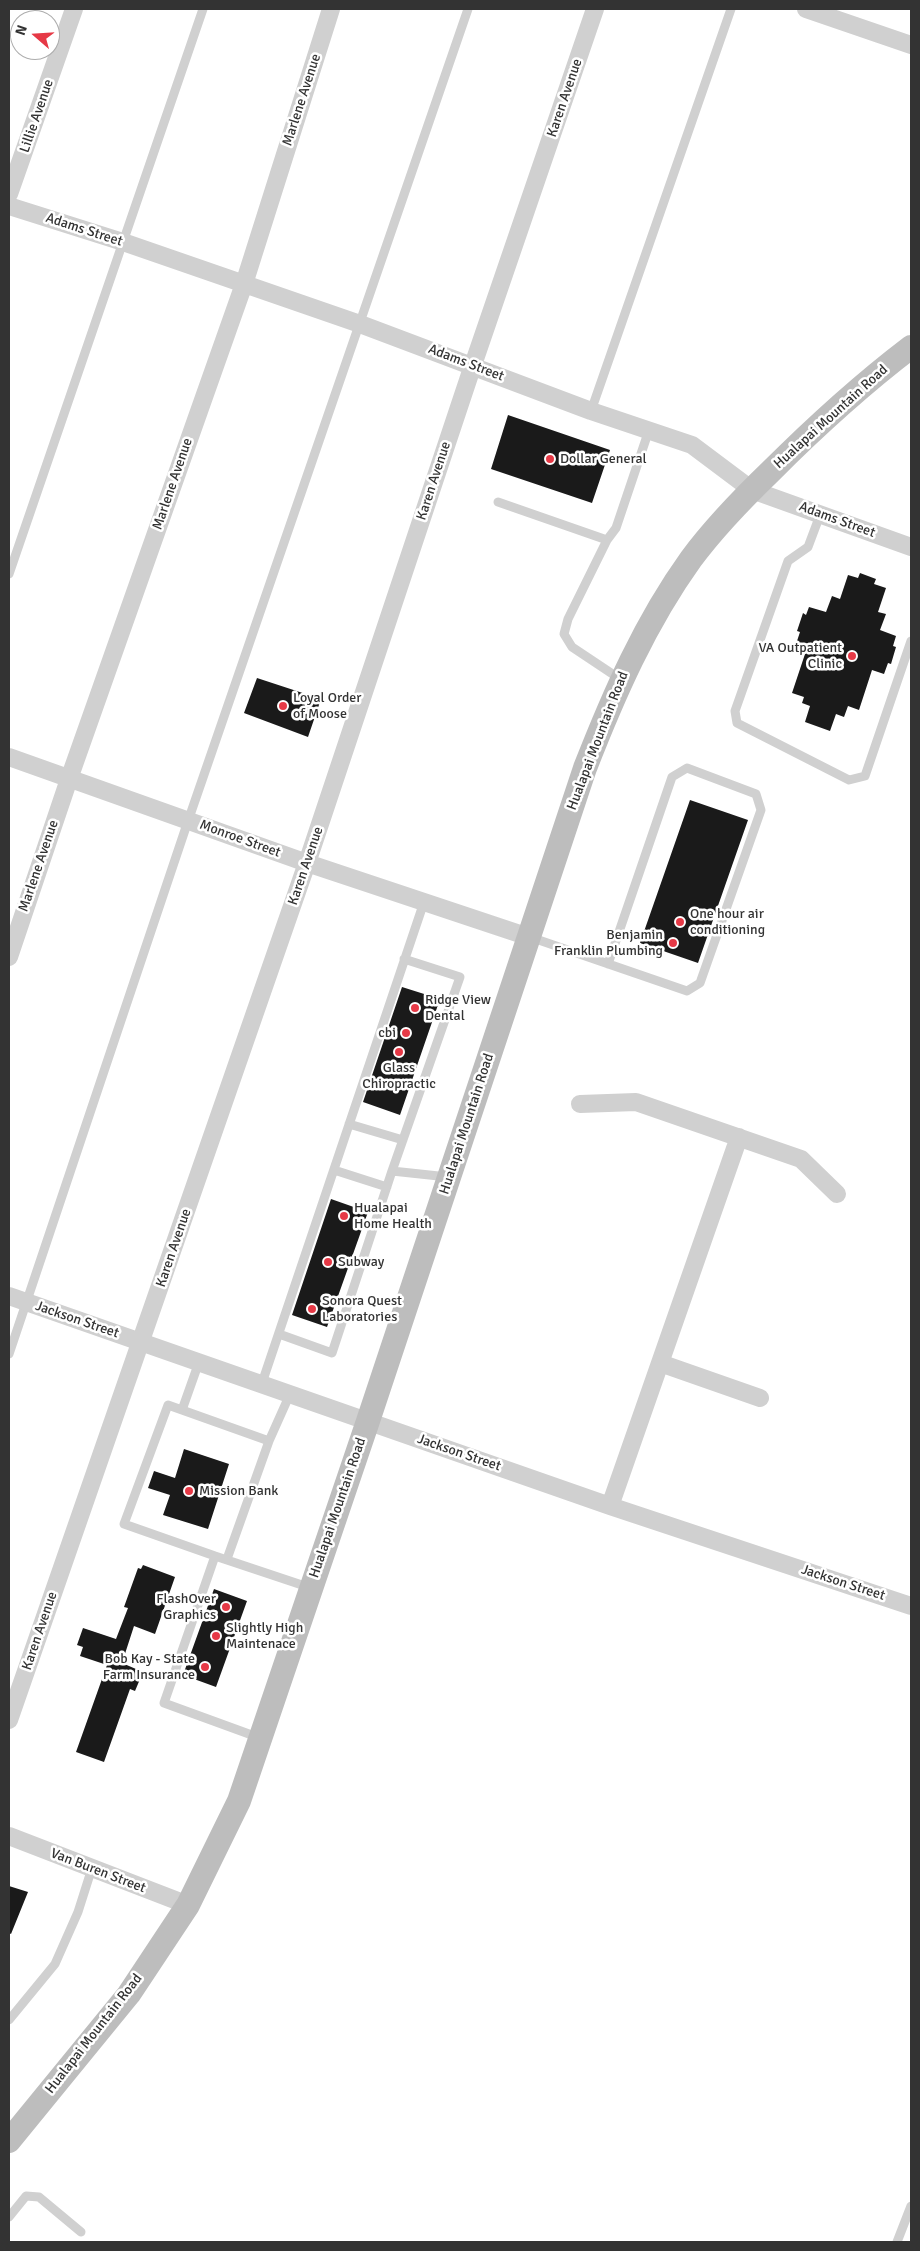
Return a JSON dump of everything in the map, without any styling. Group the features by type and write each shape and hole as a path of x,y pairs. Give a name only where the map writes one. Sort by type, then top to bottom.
{"main road":[{"name":"Hualapai Mountain Road","path":"9,2141 129,1994 188,1905 239,1801 368,1421 585,768 621,680 656,614 692,559 752,490 860,386 911,347"}],"street":[{"name":"Lillie Avenue","path":"9,194 74,9"},
{"name":"Marlene Avenue","path":"9,958 69,779 244,284 331,9"},
{"name":"Karen Avenue","path":"9,1720 307,863 473,365 595,9"},
{"path":"806,9 842,15 911,45"},
{"name":"Adams Street","path":"9,206 123,242 360,324 592,411 692,446 752,490 911,547"},
{"name":"Monroe Street","path":"9,757 307,863 529,937"},
{"path":"580,1104 636,1102 801,1158 837,1194"},
{"path":"610,1506 738,1137"},
{"name":"Jackson Street","path":"9,1296 610,1506 911,1606"},
{"path":"660,1363 760,1398"},
{"name":"Van Buren Street","path":"9,1836 188,1905"}],"lane":[{"path":"9,574 204,9"},
{"path":"9,1354 188,821 468,9"},
{"path":"592,411 731,9"},
{"path":"621,680 572,647 564,634 568,618 607,540 616,528 649,430"},
{"path":"498,502 607,540"},
{"path":"820,515 808,546 788,561 735,711 737,723 849,780 865,776 911,641"},
{"path":"529,937 608,964 687,991 700,983 761,810 756,794 687,768 672,777 608,964"},
{"path":"262,1384 424,902"},
{"path":"279,1334 332,1352 392,1171 460,977 404,959"},
{"path":"349,1124 403,1140"},
{"path":"334,1170 387,1188"},
{"path":"392,1171 449,1178"},
{"path":"182,1410 199,1362"},
{"path":"227,1559 269,1441 290,1394"},
{"path":"269,1441 168,1405 124,1524 311,1588"},
{"path":"215,1556 164,1703 260,1738"},
{"path":"9,2020 55,1964 78,1912 92,1868"},
{"path":"9,2217 26,2196 39,2197 81,2232"},
{"path":"898,2242 911,2206"}],"building":[{"name":"Dollar General","path":"508,415 610,450 592,503 491,469"},
{"name":"VA Outpatient Clinic","path":"860,573 876,579 874,584 886,588 878,612 886,614 880,630 896,636 893,646 896,647 891,664 888,663 884,674 872,670 859,710 848,706 844,717 836,714 830,731 805,722 810,706 802,703 804,697 792,693 807,648 796,644 800,632 797,631 803,613 806,615 809,607 826,612 832,596 840,599 848,575 858,578"},
{"name":"Loyal Order of Moose","path":"257,678 321,699 308,737 244,713"},
{"path":"690,800 748,820 698,963 640,943"},
{"path":"402,987 440,999 400,1115 363,1102"},
{"path":"331,1199 368,1212 327,1327 292,1315"},
{"name":"Mission Bank","path":"184,1449 229,1464 208,1529 163,1515 170,1495 148,1488 154,1471 175,1478"},
{"path":"143,1565 175,1577 155,1634 134,1626 122,1663 143,1672 135,1691 130,1689 104,1762 76,1752 107,1665 80,1656 83,1647 77,1645 83,1628 116,1639 128,1608 124,1607 138,1568 141,1569"},
{"path":"214,1589 247,1601 216,1687 183,1675"},
{"path":"9,1886 28,1892 11,1934 9,1933"}],"place":[{"name":"Dollar General","path":"550,459"},
{"name":"VA Outpatient Clinic","path":"852,656"},
{"name":"Loyal Order of Moose","path":"283,706"},
{"name":"One hour air conditioning","path":"680,922"},
{"name":"Benjamin Franklin Plumbing","path":"673,943"},
{"name":"Ridge View Dental","path":"415,1008"},
{"name":"cbi","path":"406,1033"},
{"name":"Glass Chiropractic","path":"399,1052"},
{"name":"Hualapai Home Health","path":"344,1216"},
{"name":"Subway","path":"328,1262"},
{"name":"Sonora Quest Laboratories","path":"312,1309"},
{"name":"Mission Bank","path":"189,1491"},
{"name":"FlashOver Graphics","path":"226,1607"},
{"name":"Slightly High Maintenace","path":"216,1636"},
{"name":"Bob Kay - State Farm Insurance","path":"205,1667"}]}
